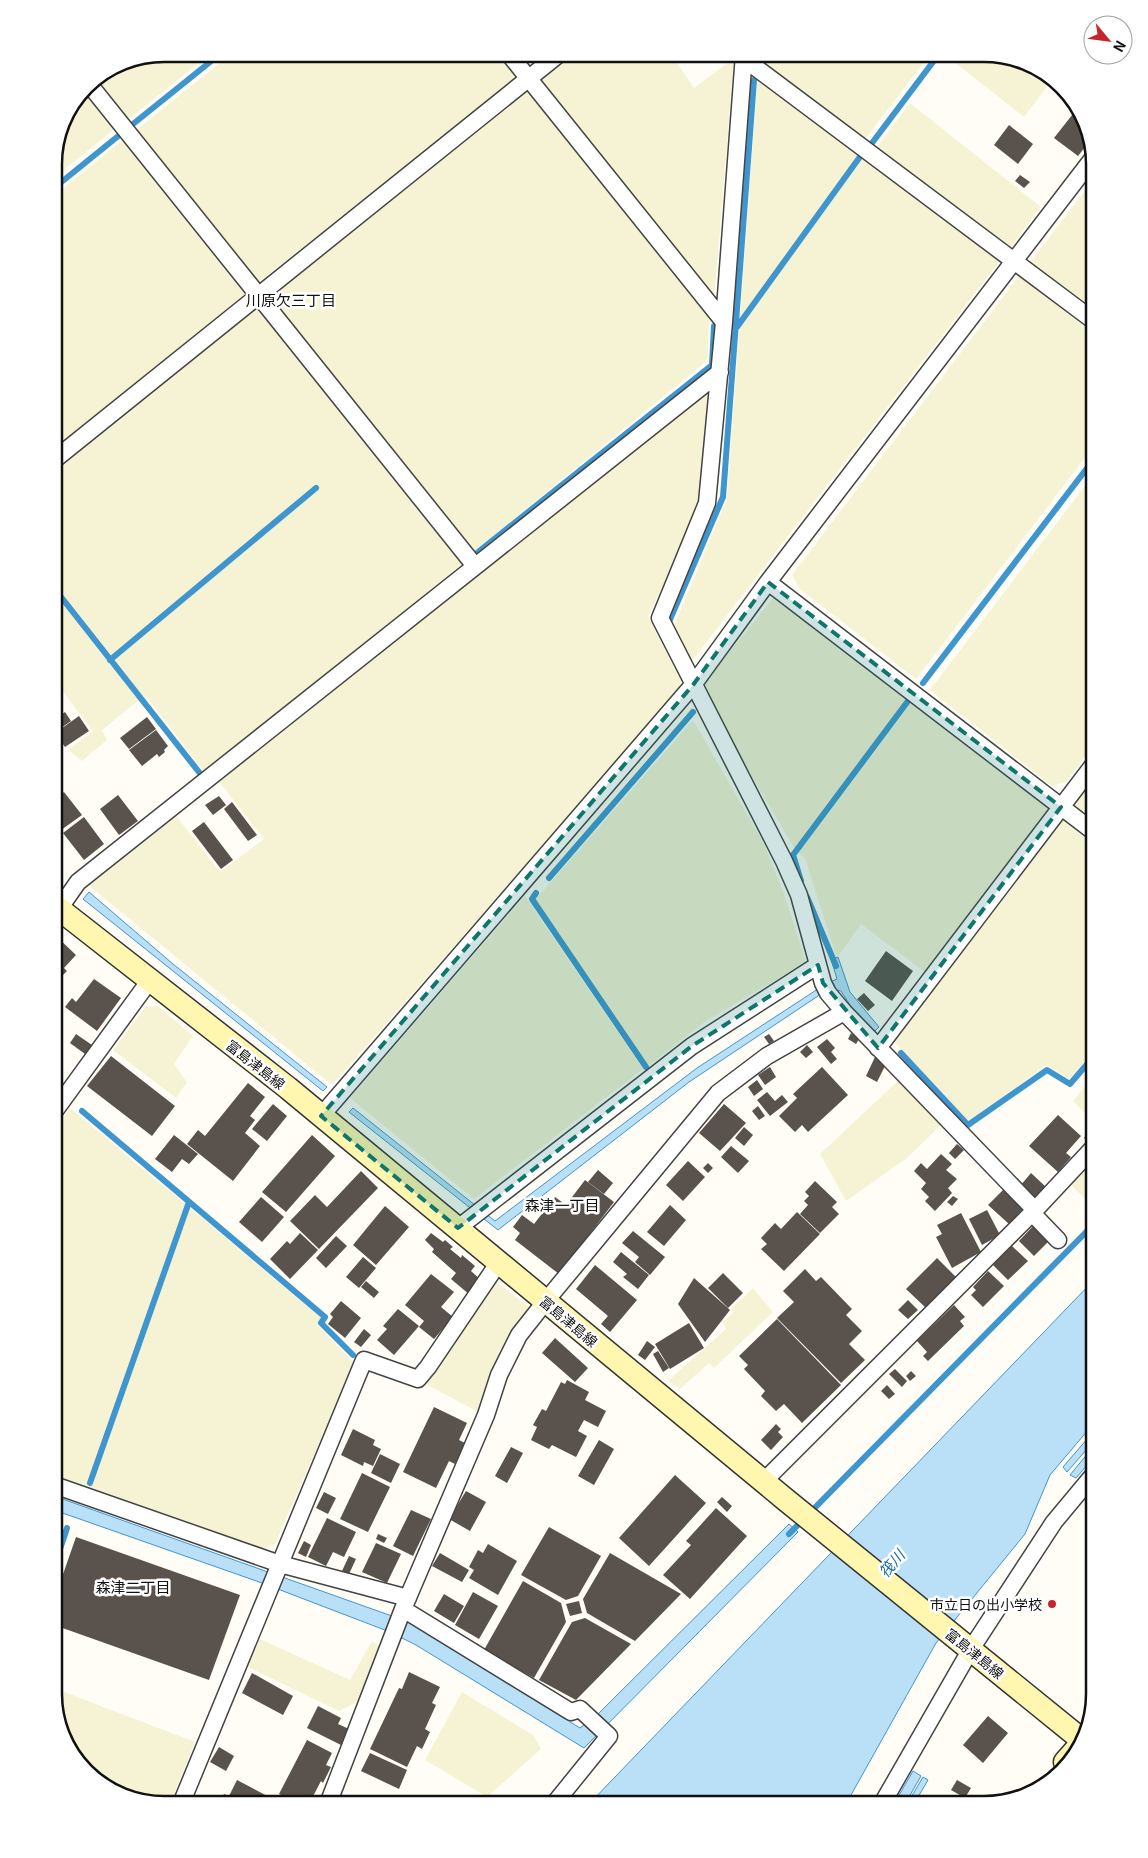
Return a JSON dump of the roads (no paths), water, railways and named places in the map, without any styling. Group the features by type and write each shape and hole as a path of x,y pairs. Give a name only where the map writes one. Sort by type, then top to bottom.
{"main road":[{"name":"富島津島線","path":"63,912 321,1116 472,1217 499,1262 545,1302 1076,1735"}],"street":[{"path":"517,63 724,322"},
{"path":"63,453 548,63"},
{"path":"742,63 720,372 706,503 660,618 693,686 784,861 799,895 825,988 844,1012 1058,1240"},
{"path":"752,63 1086,315"},
{"path":"94,90 476,566"},
{"path":"321,1116 693,686 768,582 1086,167"},
{"path":"63,900 78,882 720,372"},
{"path":"768,582 1086,826"},
{"path":"878,1048 1086,774"},
{"path":"472,1217 692,1046 818,965"},
{"path":"62,1100 150,980"},
{"path":"331,1795 404,1608 486,1415 499,1375 519,1335 718,1093 768,1056 844,1012"},
{"path":"764,1482 1033,1212 1086,1155"},
{"path":"185,1795 364,1360 418,1378 428,1367 499,1262"},
{"path":"887,1796 971,1649 1054,1522 1086,1484"},
{"path":"62,1489 278,1568 404,1608 571,1712 580,1709 609,1736 561,1795"}],"water":[{"path":"89,892 173,964 327,1087 323,1091 83,899"},
{"path":"838,957 850,992 879,1027 874,1032 852,1008 841,991 831,989 821,994 689,1082 498,1230 349,1112 353,1108 495,1221 697,1068 827,983 837,979 831,959"},
{"name":"筏川","path":"1086,1288 1086,1432 1050,1475 1025,1534 936,1643 851,1796 597,1796"},
{"path":"1086,1440 1086,1450 1067,1472 1063,1467"},
{"path":"1086,1456 1086,1466 1076,1478 1070,1475"},
{"path":"62,1499 406,1621 580,1728 594,1718 789,1524 798,1532 584,1748 416,1645 390,1632 262,1583 62,1513"},
{"path":"913,1771 921,1776 910,1796 899,1796"},
{"path":"923,1777 928,1780 919,1796 912,1796"}],"waterway":[{"path":"133,124 209,63"},
{"path":"872,143 932,63"},
{"path":"668,624 723,497 754,80"},
{"path":"63,181 122,133"},
{"path":"737,327 862,154"},
{"path":"478,552 712,365 714,326"},
{"path":"923,683 1086,469"},
{"path":"110,660 316,488"},
{"path":"63,599 202,776"},
{"path":"801,881 793,855 908,701"},
{"path":"549,878 693,712"},
{"path":"536,893 532,899 646,1067"},
{"path":"807,897 836,966"},
{"path":"901,1053 968,1125 1047,1070 1070,1084 1086,1065"},
{"path":"82,1111 325,1317 321,1323 353,1355"},
{"path":"90,1483 189,1202"},
{"path":"789,1534 1086,1232"},
{"path":"62,1543 67,1528"}],"place":[{"name":"市立日の出小学校","path":"1052,1604"}],"district":[{"name":"川原欠三丁目","path":"291,299"},
{"name":"森津一丁目","path":"562,1204"},
{"name":"森津二丁目","path":"133,1586"}]}
